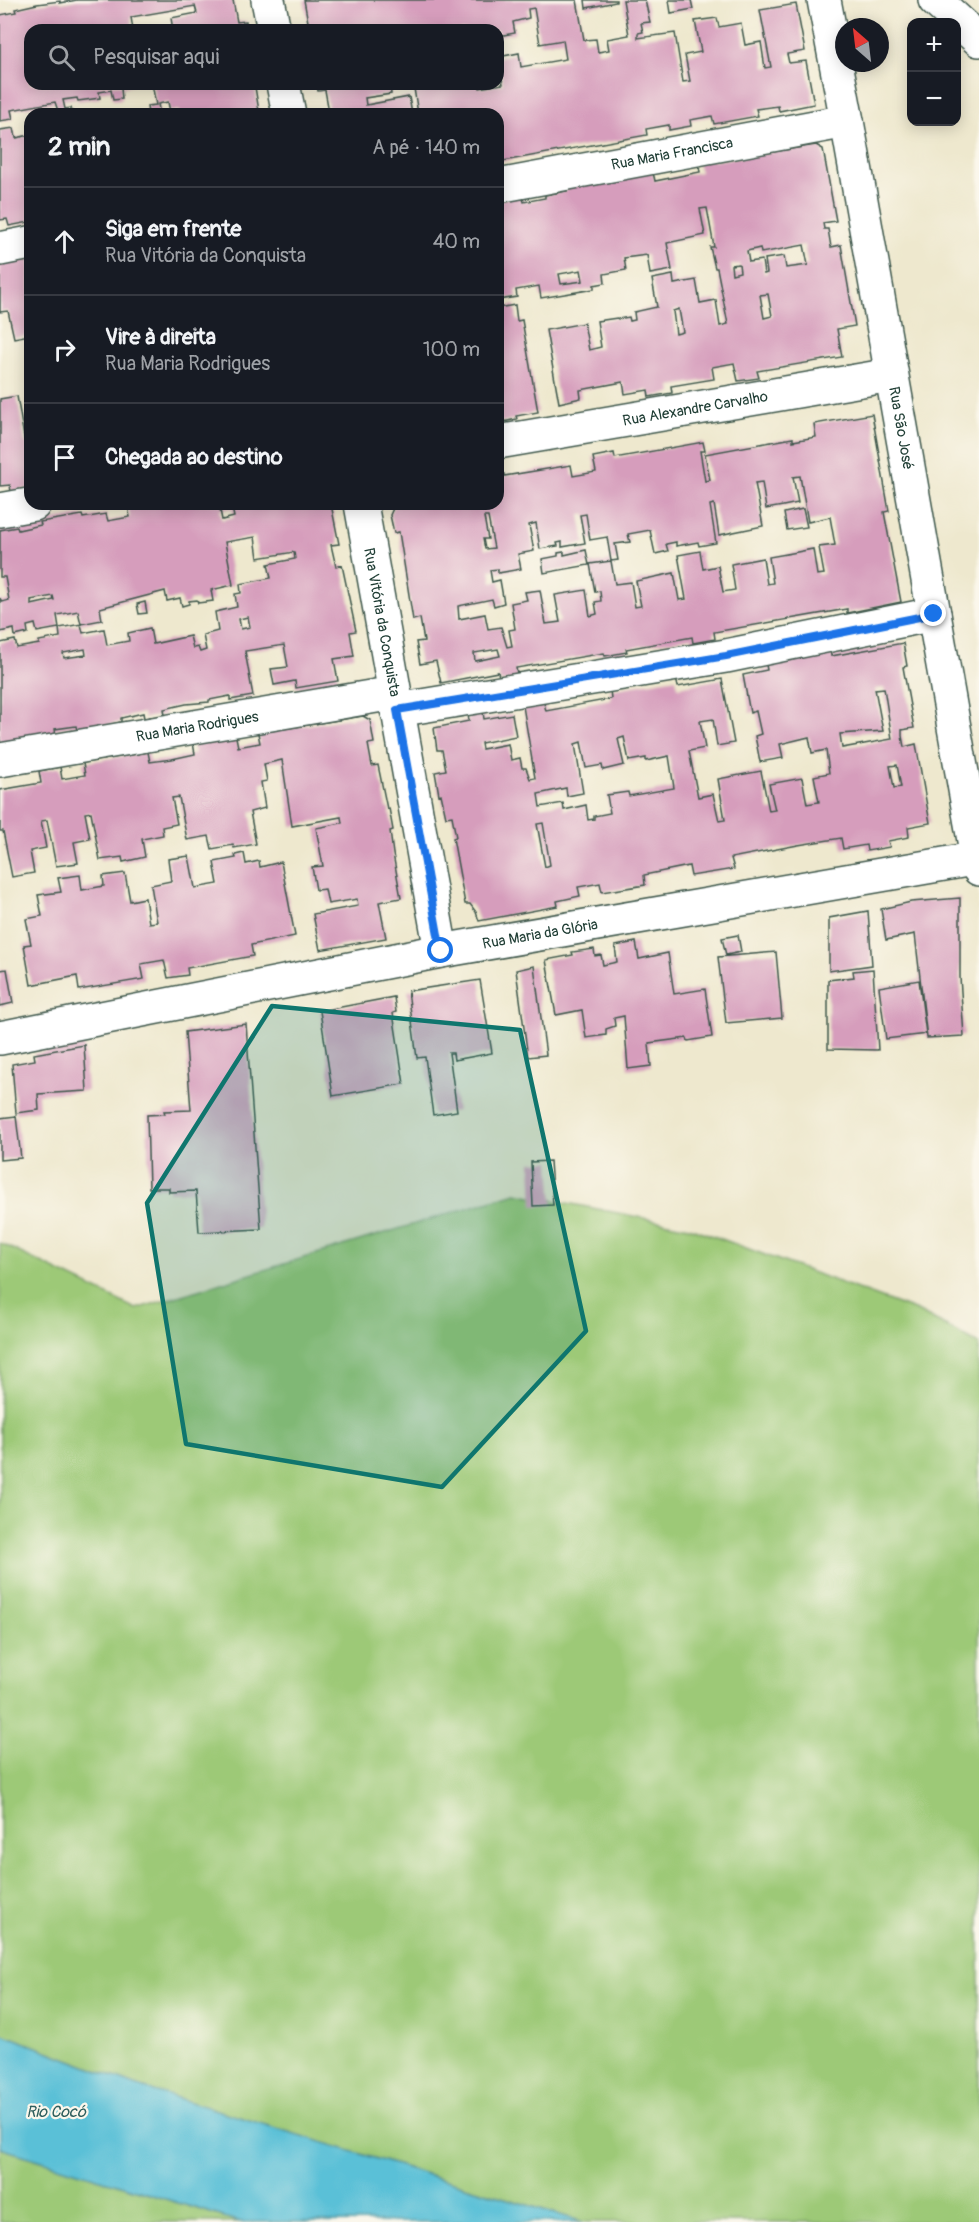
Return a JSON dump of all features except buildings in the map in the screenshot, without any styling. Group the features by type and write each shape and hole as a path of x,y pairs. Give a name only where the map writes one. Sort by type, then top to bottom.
{"street":[{"path":"268,0 273,24"},
{"name":"Rua São José","path":"824,0 979,862"},
{"path":"935,0 979,40"},
{"path":"285,90 288,108"},
{"name":"Rua Maria Francisca","path":"504,185 847,121"},
{"path":"0,249 24,244"},
{"name":"Rua Alexandre Carvalho","path":"504,441 891,375"},
{"path":"0,510 24,506"},
{"name":"Rua Vitória da Conquista","path":"362,510 441,951"},
{"name":"Rua Maria Rodrigues","path":"0,760 726,656 934,614"},
{"name":"Rua Maria da Glória","path":"0,1038 441,951 979,862"}],"highlighted area":[{"path":"272,1006 520,1030 586,1331 442,1487 186,1444 147,1203"}],"green space":[{"path":"516,1193 689,1227 917,1311 979,1344 979,2222 583,2222 138,2086 0,2033 0,1243 136,1309"},
{"path":"0,2148 240,2222 0,2222"}],"water":[{"name":"Rio Cocó","path":"0,2033 138,2086 583,2222 240,2222 0,2148"}],"route":[{"path":"441,951 397,710 726,656 934,614"}]}
